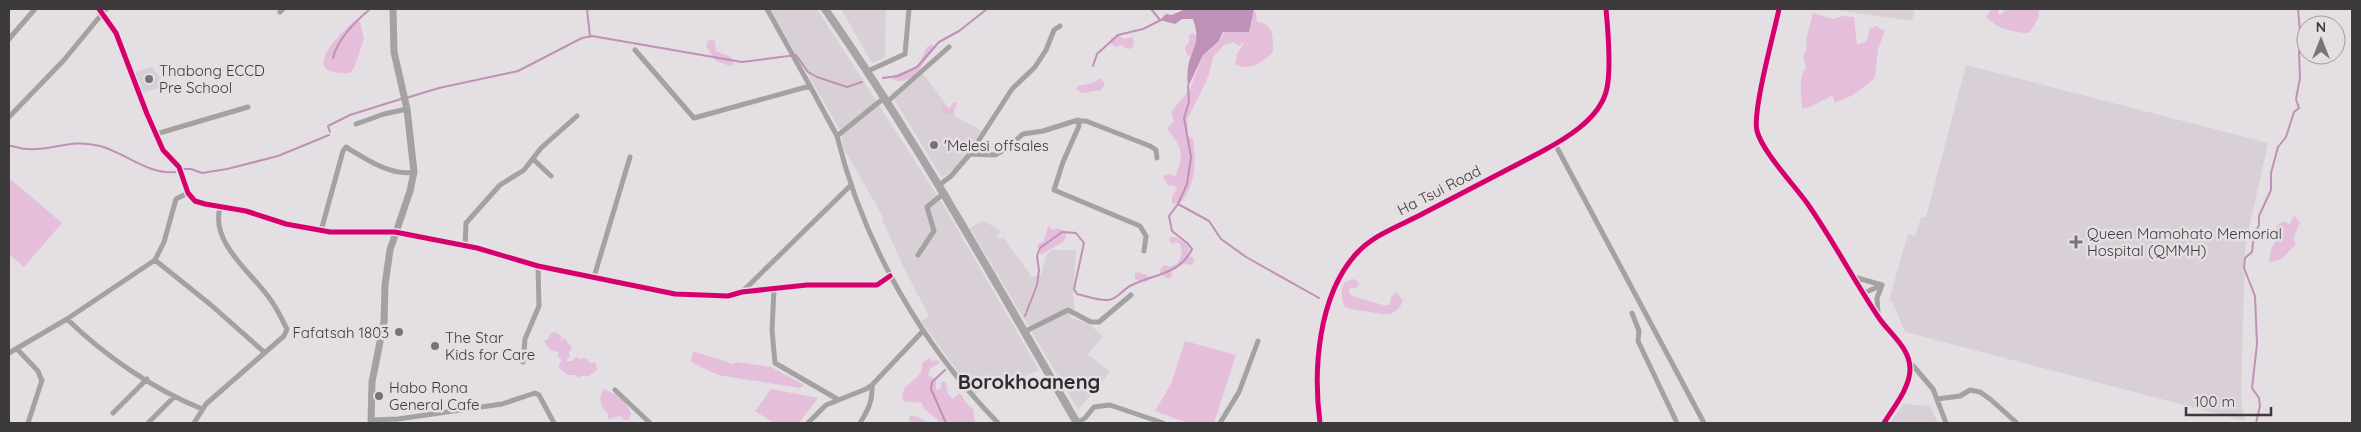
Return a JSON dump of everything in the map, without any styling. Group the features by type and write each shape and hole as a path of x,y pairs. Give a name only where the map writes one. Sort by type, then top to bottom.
{"main road":[{"path":"371,422 372,382 384,322 385,285 390,250 410,191 414,172 407,107 394,52 392,9"},
{"path":"825,9 886,100 1077,423"}],"street":[{"path":"9,39 35,9"},
{"path":"99,9 105,11 116,33 163,150 179,167 188,192 195,200 220,208 246,211 286,224 321,231 347,234 395,232 465,247 538,266 675,294 728,296 742,292 807,285 877,285 890,276"},
{"path":"767,9 837,136 862,216 890,276 947,364 998,423"},
{"path":"868,71 905,54 909,9"},
{"name":"Ha Tsui Road","path":"1320,423 1316,391 1318,352 1331,299 1344,272 1355,255 1364,246 1392,228 1555,144 1582,125 1598,107 1606,92 1608,70 1606,9"},
{"path":"1779,9 1759,101 1756,119 1757,132 1808,204 1880,319 1903,348 1909,361 1910,370 1907,383 1884,423"},
{"path":"9,117 64,60 105,11"},
{"path":"938,186 951,176 970,154 1012,89 1035,67 1046,50 1054,30 1060,26"},
{"path":"837,136 886,100 949,47"},
{"path":"635,50 694,118 810,86"},
{"path":"156,134 248,106"},
{"path":"356,124 407,107"},
{"path":"465,247 466,223 500,185 524,170 541,148 577,116"},
{"path":"970,154 995,155 1006,149 1024,134 1043,131 1075,119 1150,146 1156,150 1157,158"},
{"path":"1079,121 1076,134 1063,162 1054,190 1140,226 1146,236 1144,251"},
{"path":"1555,144 1704,423"},
{"path":"321,231 343,151 346,147 403,174 414,172"},
{"path":"594,277 630,157"},
{"path":"533,159 551,176"},
{"path":"742,292 851,185"},
{"path":"9,353 68,319 155,260 164,242 176,199 188,192"},
{"path":"918,255 934,231 927,207 943,194"},
{"path":"194,423 202,409 284,336 287,330 271,299 229,252 218,214 220,208"},
{"path":"155,260 264,352"},
{"path":"523,362 525,339 539,306 538,266"},
{"path":"1854,277 1882,285"},
{"path":"1864,293 1882,285"},
{"path":"1880,319 1876,305 1882,285"},
{"path":"774,289 772,330 774,363 839,400"},
{"path":"1024,332 1068,310 1090,322 1099,322 1131,295"},
{"path":"1632,313 1639,331 1638,341 1677,423"},
{"path":"68,319 86,336 147,380 174,397 202,409"},
{"path":"808,423 826,405 872,385 924,331"},
{"path":"1220,423 1239,392 1258,342"},
{"path":"17,349 38,371 42,380 28,423"},
{"path":"1909,361 1922,373 1933,389 1946,423"},
{"path":"113,413 147,380"},
{"path":"860,423 869,408 873,394 872,385"},
{"path":"615,390 650,423"},
{"path":"1937,399 1960,396 1970,390 1980,392 2017,423"},
{"path":"371,422 399,421 502,404 535,394 539,395 554,423"},
{"path":"148,423 174,397"},
{"path":"1077,423 1085,418 1094,407 1110,405 1163,423"}],"shaded area":[{"path":"770,9 817,9 944,206 1039,370 1005,385 990,380 975,395 921,321 929,316 904,268 882,219 883,217 844,149 840,130"},
{"path":"841,9 886,9 885,58 872,63"},
{"path":"1185,9 1254,9 1249,32 1223,32 1218,42 1203,55 1188,87 1188,65 1195,46 1196,37 1193,19 1182,19 1175,24 1160,20 1166,14 1172,15"},
{"path":"1830,9 1915,9 1912,21"},
{"path":"1992,9 1998,9 1999,16 2006,9 2038,9 2039,17 2029,33 2017,32 2000,27 1990,21 1986,17"},
{"path":"1251,11 1256,12 1257,22 1267,25 1270,29 1273,52 1256,65 1240,66 1235,64 1237,54 1245,41 1239,46 1233,42 1224,45 1213,57 1208,77 1187,120 1187,135 1193,139 1194,147 1194,173 1192,181 1180,203 1172,204 1172,196 1177,189 1175,186 1167,185 1163,176 1169,174 1175,177 1181,156 1179,146 1167,129 1174,121 1171,112 1190,89 1203,55 1218,43 1225,31"},
{"path":"1813,13 1833,19 1843,16 1854,17 1857,45 1867,41 1869,29 1876,26 1885,31 1878,49 1875,78 1853,95 1834,103 1833,95 1810,107 1802,108 1801,82 1806,68 1803,57 1807,49 1806,40"},
{"path":"354,21 360,22 364,39 354,68 350,73 334,72 326,68 323,62 326,54 331,45"},
{"path":"1192,33 1198,36 1195,45 1197,49 1192,56 1187,55 1185,47 1189,43 1189,35"},
{"path":"1119,35 1123,39 1132,37 1134,43 1132,48 1128,49 1121,45 1116,47 1111,44 1111,38"},
{"path":"709,39 715,41 716,51 731,57 733,64 730,66 716,61 706,46"},
{"path":"933,44 934,49 911,77 899,81 892,79 892,76 918,66 927,47"},
{"name":"Queen Mamohato Memorial Hospital (QMMH)","path":"1966,65 2268,143 2245,247 2241,398 2245,421 1905,332 1893,303 1889,300 1908,234 1915,236 1921,217 1926,217"},
{"name":"Thabong ECCD Pre School","path":"153,67 165,86 142,93 135,72"},
{"path":"920,70 955,116 982,131 958,165 942,178 890,93 904,86"},
{"path":"1102,79 1105,85 1101,90 1081,93 1076,89 1078,86"},
{"path":"954,102 957,103 953,114 945,114 941,107 942,105 949,109"},
{"path":"9,178 62,223 24,267 9,254"},
{"path":"2294,216 2300,222 2293,239 2296,244 2282,259 2269,263 2271,249 2276,241 2276,226 2284,221 2289,225"},
{"path":"983,220 1000,231 997,237 1001,239 1003,237 1032,277 1041,275 1046,256 1052,250 1076,250 1073,295 1075,308 1070,317 1091,325 1103,337 1088,354 1110,372 1078,410 970,228"},
{"path":"1048,226 1053,230 1057,228 1067,232 1064,241 1041,255 1037,245 1044,241"},
{"path":"1170,237 1184,242 1189,249 1187,256 1194,258 1193,265 1184,264 1171,271 1172,276 1169,279 1160,274 1160,270 1164,265 1170,267 1178,263 1182,254 1180,244 1177,242 1172,244 1169,240"},
{"path":"1137,272 1147,275 1149,281 1143,282 1135,279"},
{"path":"1354,279 1359,283 1357,288 1350,288 1349,293 1352,296 1383,305 1390,305 1391,297 1396,292 1403,301 1396,311 1387,314 1345,307 1342,289 1345,282"},
{"path":"555,332 562,336 560,341 564,338 567,341 565,343 567,342 572,347 571,351 568,351 570,356 566,361 572,361 577,356 578,359 586,358 591,364 595,362 597,370 589,376 581,376 579,378 575,375 568,375 558,367 562,360 558,357 558,352 550,350 544,341 548,339 551,333"},
{"path":"1185,341 1236,355 1214,423 1188,423 1155,411 1171,384"},
{"path":"693,351 733,364 736,362 771,367 804,385 800,388 718,375 691,362"},
{"path":"929,358 932,361 938,360 939,363 930,369 928,376 936,379 936,390 941,388 941,382 946,382 948,394 953,399 958,394 962,395 965,402 973,409 975,423 938,423 938,420 924,409 922,403 903,401 905,389 919,375 922,370 922,363"},
{"path":"604,389 624,401 631,414 629,420 624,420 621,416 608,419 608,414 601,402"},
{"path":"771,389 818,398 799,423 774,423 755,411"},
{"path":"1903,404 1930,406 1938,423 1890,423"},
{"path":"912,415 931,423 910,423 909,417"}],"waterway":[{"path":"333,58 343,37 370,9"},
{"path":"587,9 590,37"},
{"path":"883,78 898,76 917,67 939,42 959,31 987,9"},
{"path":"1151,9 1160,20"},
{"path":"2256,423 2260,406 2259,398 2252,388 2257,344 2255,296 2244,268 2245,258 2252,252 2254,235 2259,225 2259,216 2271,190 2271,173 2278,147 2286,137 2294,112 2299,108 2296,99 2300,78 2299,52 2304,40 2300,32 2298,9"},
{"path":"1093,66 1097,54 1118,35 1143,29 1161,20"},
{"path":"406,98 439,88 518,71 582,38 592,36 742,62 796,55 808,72 817,77 847,87 862,82"},
{"path":"1025,316 1037,285 1039,270 1037,256 1040,248 1062,232 1076,233 1084,243 1074,289 1077,294 1096,299 1108,300 1115,298 1130,286 1165,273 1187,258 1192,249 1172,231 1169,216 1178,204 1187,184 1191,157 1184,118 1189,102 1188,86"},
{"path":"330,132 328,126 350,115 401,99"},
{"path":"182,169 191,169 202,173 227,169 278,156 329,135"},
{"path":"9,146 37,149 80,143 89,144 110,149 146,167 165,172 175,172"},
{"path":"1178,204 1209,221 1221,239 1246,257 1319,298"},
{"path":"945,370 932,382 931,389 946,423"}],"cycle path":[{"path":"99,9 116,33 163,150 179,167 188,193 195,201 246,211 286,224 330,232 395,232 477,248 538,266 675,294 728,296 742,292 807,285 877,285 890,276"},
{"path":"1320,423 1317,380 1321,334 1333,291 1343,271 1363,247 1379,236 1550,147 1580,128 1602,102 1608,84 1609,51 1606,9"},
{"path":"1779,9 1760,90 1756,121 1757,131 1765,148 1826,231 1879,318 1907,354 1910,369 1907,383 1884,423"}],"place":[{"name":"Thabong ECCD Pre School","path":"149,79"},
{"name":"'Melesi offsales","path":"934,145"},
{"name":"Queen Mamohato Memorial Hospital (QMMH)","path":"2076,242"},
{"name":"Fafatsah 1803","path":"399,332"},
{"name":"The Star Kids for Care","path":"435,346"},
{"name":"Habo Rona General Cafe","path":"379,396"}],"district":[{"name":"Borokhoaneng","path":"1029,381"}]}
